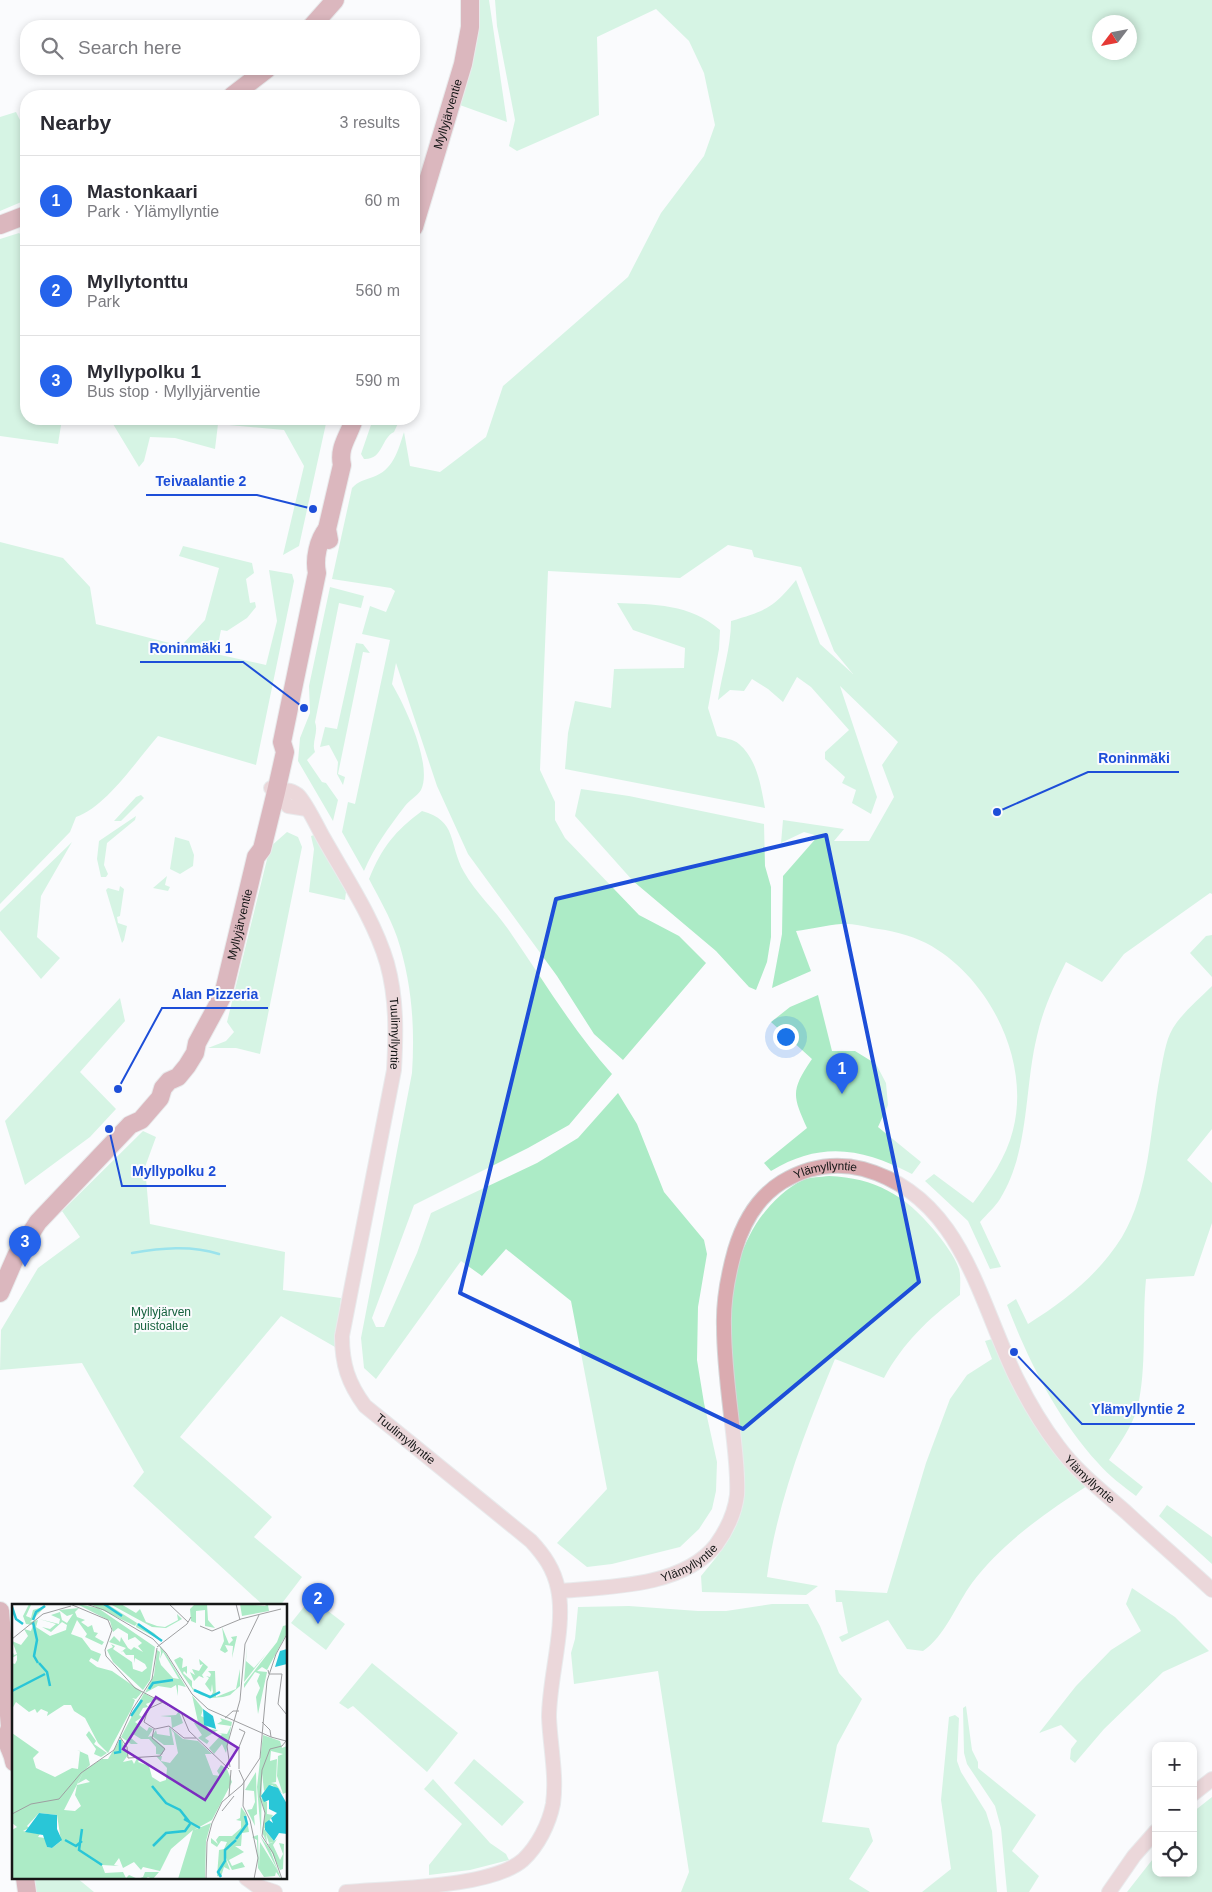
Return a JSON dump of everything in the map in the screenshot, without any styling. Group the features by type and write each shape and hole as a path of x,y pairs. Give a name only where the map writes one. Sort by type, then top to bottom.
{"main road":[{"path":"317,20 335,0"},
{"name":"Myllyjärventie","path":"420,207 463,64 470,27 470,0"},
{"path":"240,90 259,75"},
{"path":"0,224 20,216"},
{"name":"Myllyjärventie","path":"0,1293 16,1256 38,1222 130,1125 141,1120 160,1098 166,1085 178,1077 187,1066 196,1053 197,1042 223,994 256,857 262,849 273,789 285,752 282,742 317,572 323,566 330,538 328,530 342,465 340,456 352,425"},
{"path":"0,1611 12,1724 7,1735 8,1750 12,1755"}],"street":[{"name":"Tuulimyllyntie","path":"273,789 283,803 307,810 373,928 387,963 396,1016 394,1070 342,1336 342,1356 346,1375 365,1406 531,1541 544,1555 554,1572 559,1591 559,1621 549,1716 553,1803 549,1820 536,1844 522,1860 504,1871 482,1878 346,1892"},
{"name":"Ylämyllyntie","path":"559,1591 656,1580 673,1575 695,1564 715,1546 728,1524 737,1497 737,1469 724,1328 724,1297 730,1267 738,1240 749,1216 766,1195 789,1178 823,1166 850,1166 878,1173 906,1189 940,1218 955,1238 967,1260 1017,1378 1038,1418 1060,1448 1090,1480 1212,1590"},
{"path":"1197,1791 1212,1778"},
{"path":"1109,1892 1134,1856 1155,1832"},
{"path":"249,1880 257,1886 275,1892"}],"highlighted area":[{"path":"826,835 919,1282 743,1429 460,1293 556,899"}],"green space":[{"path":"477,0 489,0 507,122 457,104"},
{"path":"495,0 1212,0 1212,894 1210,893 1124,954 1102,982 1066,962 1049,998 1039,1026 1017,1160 1010,1180 1000,1199 980,1222 1001,1267 990,1269 968,1221 925,1181 934,1174 973,1203 1002,1159 1013,1130 1017,1104 1016,1076 1010,1049 1000,1023 986,998 969,976 949,958 920,940 885,930 853,924 841,924 796,931 811,971 772,988 782,934 783,876 818,836 804,832 781,843 783,820 844,829 834,841 869,841 894,797 882,765 898,742 840,686 877,797 871,814 852,803 856,790 842,783 845,777 825,759 825,752 849,730 811,687 797,677 783,702 768,689 752,679 744,691 730,690 718,700 728,651 731,621 768,607 781,597 796,580 820,644 853,674 834,651 801,567 754,557 752,550 728,545 680,578 548,571 540,770 555,802 555,820 565,838 639,915 679,936 706,963 623,1060 594,1034 557,976 468,854 437,786 396,663 392,684 404,706 421,751 424,779 421,790 405,806 388,829 364,871 342,832 348,802 355,804 390,640 362,634 370,606 386,612 395,591 391,588 332,579 352,488 359,482 380,474 390,465 404,432 410,466 440,472 486,437 503,386 628,277 661,213 704,156 715,125 704,73 689,41 656,9 597,37 599,115 517,151 509,146 515,120 497,26"},
{"path":"16,112 20,120 20,203 0,211 0,117"},
{"path":"20,234 20,425 61,425 58,444 0,436 0,239"},
{"path":"114,425 218,425 215,449 175,438 150,437 144,461 139,467"},
{"path":"229,425 326,425 299,546 283,555 304,466 284,430"},
{"path":"371,425 397,425 375,456 364,459 361,454"},
{"path":"0,542 63,558 90,587 96,624 181,646 205,620 219,568 179,556 183,546 252,563 254,573 246,579 250,603 255,602 256,607 247,618 227,631 221,630 216,654 266,665 277,621 269,570 292,574 294,581 256,765 158,736 131,770 99,804 76,817 70,832 0,904"},
{"path":"330,587 364,596 361,608 339,603 315,722 315,752 307,760 322,782 326,783 338,800 333,821 298,761 300,738 310,713 309,686"},
{"path":"617,603 658,605 684,610 709,621 720,630 719,649 708,708 717,736 737,742 750,757 757,773 765,808 565,769 568,733 575,701 611,708 614,669 684,668 685,648 633,630"},
{"path":"356,643 363,644 370,653 363,652 338,774 345,777 343,785 337,774 338,762 329,745 320,747 325,727 337,729"},
{"path":"581,789 629,796 764,824 765,866 771,887 771,937 767,962 756,990 749,987 716,951 633,881 575,816"},
{"path":"141,795 144,798 121,821 114,821 136,797"},
{"path":"422,811 433,815 447,827 459,861 469,880 508,929 570,1021 612,1074 569,1125 528,1148 414,1205 372,1318 376,1327 384,1327 417,1253 431,1213 537,1163 578,1138 618,1093 637,1124 664,1192 704,1240 707,1254 698,1307 697,1360 717,1462 716,1491 712,1509 699,1529 680,1547 612,1564 587,1567 557,1543 607,1489 571,1301 506,1249 482,1276 461,1261 376,1379 364,1368 361,1338 412,1073 413,1039 409,988 402,954 391,922 369,879 390,840"},
{"path":"136,816 135,820 107,843 104,865 108,874 106,877 101,877 97,859 99,841"},
{"path":"287,832 298,837 302,847 260,1054 236,1048 208,1048 226,1041 234,1032 227,1022 270,847"},
{"path":"314,835 346,892 345,900 309,892 314,849 311,836"},
{"path":"175,837 189,841 194,855 193,866 180,874 170,869"},
{"path":"72,842 41,896 37,937 60,958 41,979 0,930 0,912"},
{"path":"167,876 165,885 170,887 168,891 153,888"},
{"path":"120,886 124,889 120,916 117,917 118,923 127,926 122,943 106,890 108,888 119,891"},
{"path":"1212,935 1212,977 1190,953 1206,936"},
{"path":"1212,986 1212,1129 1187,1160 1212,1183 1212,1223 1194,1276 1146,1279 1142,1375 1138,1406 1130,1427 1109,1460 1143,1487 1136,1496 1102,1468 1083,1446 1057,1408 1035,1368 1007,1305 1016,1299 1028,1324 1055,1306 1092,1275 1113,1251 1122,1237 1131,1219 1144,1179 1160,1075 1168,1039 1181,1017"},
{"path":"818,995 832,1051 855,1051 876,1064 886,1083 888,1105 878,1127 921,1162 912,1174 876,1158 842,1152 824,1152 807,1155 789,1161 771,1171 764,1163 807,1128 798,1108 796,1093 800,1078 812,1059 771,1022 790,1007"},
{"path":"120,998 125,1021 80,1072 116,1109 90,1137 25,1185 5,1121"},
{"name":"Myllyjärven puistoalue","path":"143,1131 156,1137 145,1167 150,1224 285,1252 283,1290 341,1298 335,1347 281,1316 180,1437 272,1517 254,1537 302,1577 282,1604 262,1604 133,1486 144,1472 82,1363 0,1370 1,1330 38,1268 80,1237 62,1211"},
{"path":"829,1176 846,1177 875,1185 900,1198 912,1207 945,1243 954,1259 960,1272 960,1295 917,1332 891,1365 884,1378 835,1359 803,1439 785,1494 767,1577 818,1586 806,1595 702,1592 701,1576 729,1539 739,1519 744,1497 744,1470 730,1331 731,1303 735,1276 743,1249 760,1218 783,1193 803,1180"},
{"path":"992,1339 1032,1420 1054,1453 1087,1486 1040,1518 1010,1542 984,1568 966,1592 938,1637 923,1651 907,1649 888,1620 842,1642 839,1637 848,1633 842,1602 836,1602 835,1590 887,1593 926,1463 950,1399 967,1375 992,1359 985,1341"},
{"path":"1167,1505 1212,1537 1212,1564 1159,1516"},
{"path":"1132,1588 1175,1617 1209,1651 1163,1672 1104,1729 1075,1763 1070,1759 1071,1749 1077,1741 1061,1725 1039,1733 1076,1686 1111,1650 1141,1631 1126,1604"},
{"path":"311,1598 345,1624 326,1650 291,1623"},
{"path":"772,1604 808,1604 820,1626 839,1673 862,1699 837,1745 822,1822 869,1828 873,1841 849,1879 870,1892 681,1892 689,1872 658,1671 574,1684 571,1653 575,1639 578,1607 629,1606 726,1611"},
{"path":"372,1663 458,1733 427,1772 353,1706 348,1709 339,1703"},
{"path":"966,1706 972,1750 978,1762 978,1768 1036,1815 1012,1851 1039,1876 1029,1892 1007,1892 1001,1828 995,1806 967,1764 964,1753 963,1708"},
{"path":"955,1715 959,1718 957,1761 961,1772 986,1812 992,1831 997,1892 922,1892 951,1869 941,1800 949,1717"},
{"path":"474,1759 524,1802 502,1826 454,1783"},
{"path":"433,1779 490,1843 506,1854 509,1860 470,1870 429,1875 429,1865 462,1824 424,1789"},
{"path":"1212,1797 1212,1892 1127,1892 1152,1860 1152,1877 1197,1877 1197,1809"},
{"path":"33,1880 79,1880 94,1892 34,1892"}],"waterway":[{"path":"132,1253 187,1248 219,1254"}],"place":[{"name":"Teivaalantie 2","path":"313,509"},
{"name":"Roninmäki 1","path":"304,708"},
{"name":"Roninmäki","path":"997,812"},
{"name":"Alan Pizzeria","path":"118,1089"},
{"name":"Mastonkaari","path":"842,1094"},
{"name":"Myllypolku 2","path":"109,1129"},
{"name":"Myllypolku 1","path":"25,1267"},
{"name":"Ylämyllyntie 2","path":"1014,1352"},
{"name":"Myllytonttu","path":"318,1624"}]}
